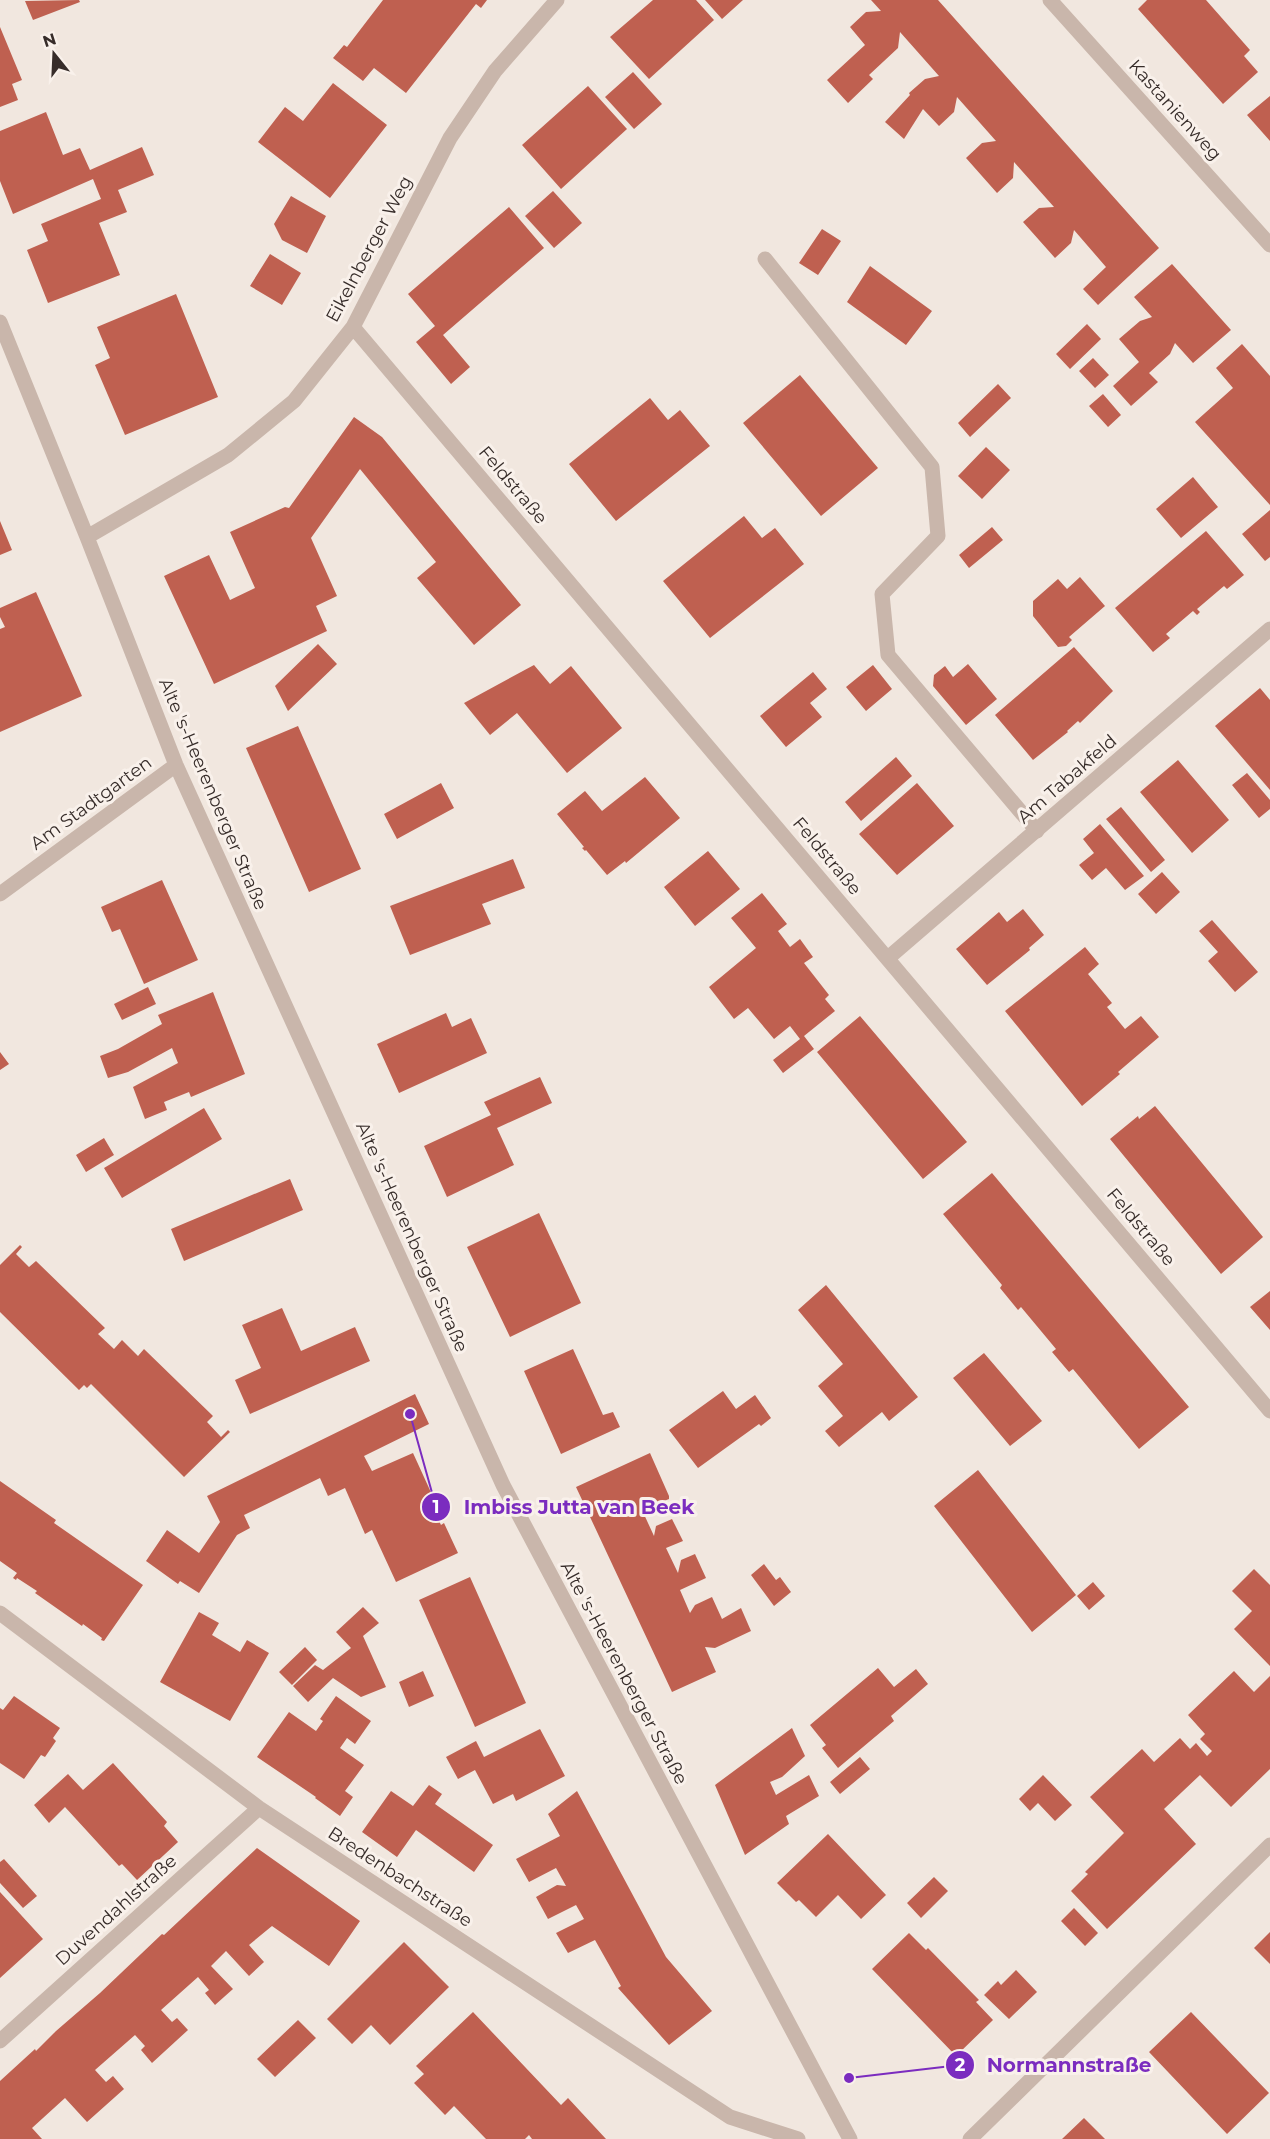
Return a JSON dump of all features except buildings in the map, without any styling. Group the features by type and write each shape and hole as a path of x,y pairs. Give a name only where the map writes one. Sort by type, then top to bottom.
{"street":[{"name":"Eikelnberger Weg","path":"87,537 228,455 294,400 353,327 450,138 495,71 557,0"},
{"name":"Kastanienweg","path":"1050,0 1270,245"},
{"path":"765,259 932,467 938,537 882,594 888,655 1037,831"},
{"name":"Alte 's-Heerenberger Straße","path":"0,322 176,765 503,1485 850,2139"},
{"name":"Feldstraße","path":"353,327 1270,1411"},
{"name":"Am Tabakfeld","path":"888,958 1270,628"},
{"name":"Am Stadtgarten","path":"0,894 176,765"},
{"name":"Bredenbachstraße","path":"0,1613 259,1808 730,2117 798,2139"},
{"name":"Duvendahlstraße","path":"0,2041 259,1808"},
{"path":"970,2139 1270,1845"}],"place":[{"name":"Imbiss Jutta van Beek","path":"410,1414"},
{"name":"Normannstraße","path":"849,2078"}]}
